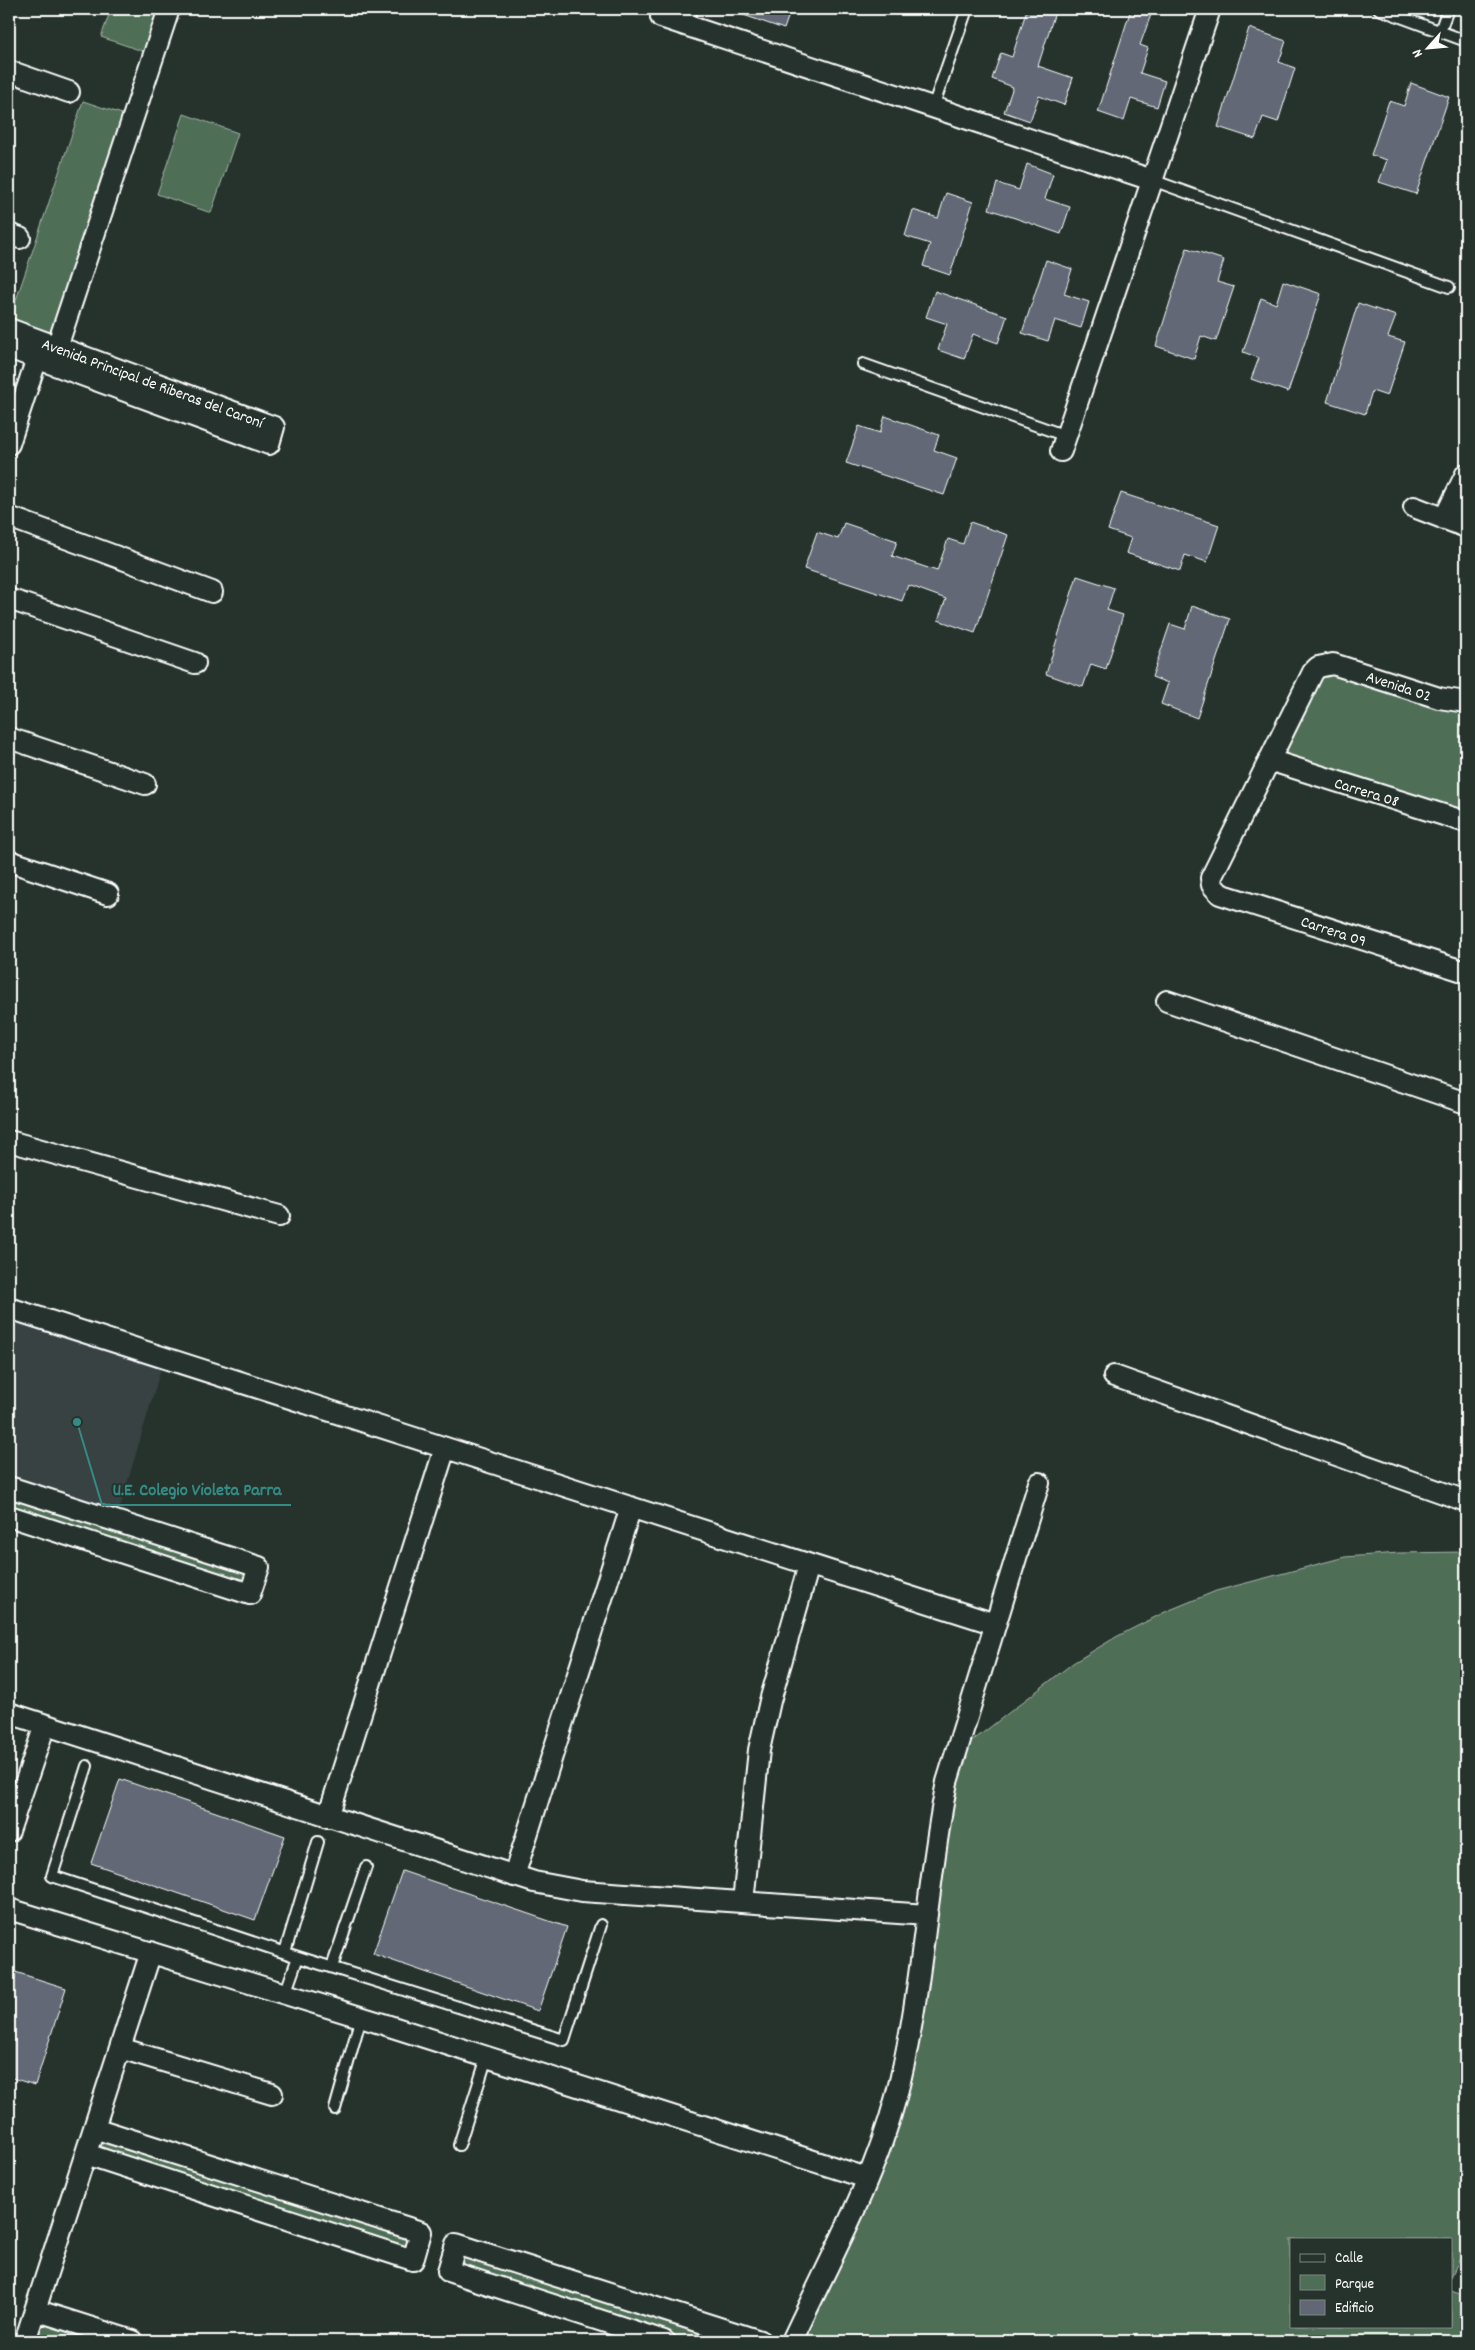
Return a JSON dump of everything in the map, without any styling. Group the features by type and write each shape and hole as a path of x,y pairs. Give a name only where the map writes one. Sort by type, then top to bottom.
{"street":[{"path":"9,444 48,356 168,9"},
{"path":"1064,443 1210,9"},
{"path":"661,17 689,17 933,107 1152,180"},
{"path":"9,71 69,92"},
{"name":"Avenida Principal de Riberas del Caroní","path":"9,329 48,356 269,444 274,427 48,356 9,348"},
{"path":"1444,519 1466,474"},
{"path":"1414,507 1466,527"},
{"path":"9,517 212,592"},
{"path":"9,599 195,663"},
{"name":"Avenida 02","path":"1269,760 1313,672 1318,667 1333,664 1439,698 1466,702"},
{"path":"9,738 145,784"},
{"name":"Carrera 08","path":"1269,760 1466,822"},
{"name":"Carrera 09","path":"1269,760 1212,878 1212,885 1220,894 1466,972"},
{"path":"9,861 108,894"},
{"path":"1167,1001 1466,1103"},
{"path":"9,1141 279,1216"},
{"path":"9,1310 995,1624"},
{"path":"1114,1376 1466,1501"},
{"path":"328,1817 445,1448"},
{"path":"792,2341 835,2254 868,2178 895,2098 904,2063 917,1991 946,1782 1039,1484"},
{"path":"9,1487 259,1567 250,1594 9,1516"},
{"path":"514,1876 631,1507"},
{"path":"743,1902 759,1750 770,1701 809,1564"},
{"path":"9,1713 534,1882 582,1891 927,1915"},
{"path":"9,1831 45,1725"},
{"path":"9,1909 361,2017 868,2178"},
{"path":"32,2340 36,2310 151,1952"},
{"path":"120,2048 272,2094"},
{"path":"86,2154 413,2260 421,2232 94,2128"},
{"path":"664,2341 448,2271 456,2244 760,2341"},
{"path":"36,2310 133,2341"}],"lane":[{"path":"933,107 967,9"},
{"path":"1379,9 1466,41"},
{"path":"1440,31 1448,9"},
{"path":"1152,180 1449,287"},
{"path":"863,364 1064,443"},
{"path":"87,1766 52,1876 298,1957 564,2040 601,1925"},
{"path":"284,1952 318,1842"},
{"path":"332,1967 366,1867"},
{"path":"284,1994 298,1957"},
{"path":"336,2109 361,2017"},
{"path":"459,2145 487,2057"}],"shaded area":[{"path":"9,1314 164,1358 116,1521 9,1487"}],"green space":[{"path":"111,9 169,9 154,55 101,37"},
{"path":"83,101 134,118 57,347 9,321"},
{"path":"184,114 238,133 211,213 157,194"},
{"path":"1318,667 1466,702 1466,822 1269,760"},
{"path":"9,1487 259,1567 250,1594 9,1516"},
{"path":"1466,1552 1466,2245 1452,2275 1452,2238 1290,2238 1290,2328 1452,2328 1452,2290 1466,2295 1466,2341 792,2341 881,2143 953,1756 1073,1663 1116,1637 1165,1612 1216,1591 1345,1557 1399,1553"},
{"path":"94,2128 421,2232 413,2260 86,2154"},
{"path":"456,2244 760,2341 664,2341 448,2271"},
{"path":"35,2310 133,2341 42,2341 27,2336"}],"building":[{"path":"733,9 791,9 784,29 732,11"},
{"path":"1027,9 1056,9 1038,66 1073,78 1064,105 1039,96 1030,121 1004,112 1013,87 992,79 1001,53 1012,57"},
{"path":"1131,9 1153,9 1140,45 1148,48 1140,73 1165,81 1157,107 1131,99 1124,121 1098,112"},
{"path":"1249,28 1286,41 1279,62 1295,68 1278,122 1263,117 1255,139 1218,127"},
{"path":"1411,83 1449,97 1416,194 1379,182 1387,160 1371,155 1389,101 1404,106"},
{"path":"1027,164 1053,174 1045,199 1070,207 1061,234 989,209 997,183 1019,190"},
{"path":"946,193 973,202 950,275 923,266 930,244 905,236 913,210 938,218"},
{"path":"1187,248 1224,260 1217,282 1234,287 1216,341 1201,336 1194,359 1156,346"},
{"path":"1046,260 1072,269 1064,294 1089,302 1081,328 1055,320 1048,341 1022,333"},
{"path":"1283,281 1321,294 1288,392 1251,379 1259,358 1243,352 1261,298 1276,304"},
{"path":"935,291 1007,316 998,343 973,334 964,359 938,350 947,324 926,317"},
{"path":"1358,303 1396,316 1388,337 1405,342 1387,396 1372,391 1365,414 1327,402"},
{"path":"885,416 939,435 934,450 957,458 944,495 846,463 859,426 880,433"},
{"path":"1121,493 1219,525 1207,562 1185,555 1180,571 1126,553 1131,538 1108,530"},
{"path":"970,522 1008,535 975,633 938,620 946,599 908,585 902,601 804,569 817,532 838,539 844,523 897,541 892,556 937,571 948,539 963,544"},
{"path":"1077,576 1114,588 1107,610 1123,615 1106,669 1091,664 1083,687 1046,674"},
{"path":"1192,606 1230,619 1197,718 1161,704 1168,683 1152,677 1170,624 1185,629"},
{"path":"120,1779 285,1836 255,1920 91,1863"},
{"path":"402,1871 567,1927 538,2011 373,1954"},
{"path":"9,1970 66,1988 35,2085 9,2077"}],"place":[{"name":"U.E. Colegio Violeta Parra","path":"77,1422"}]}
